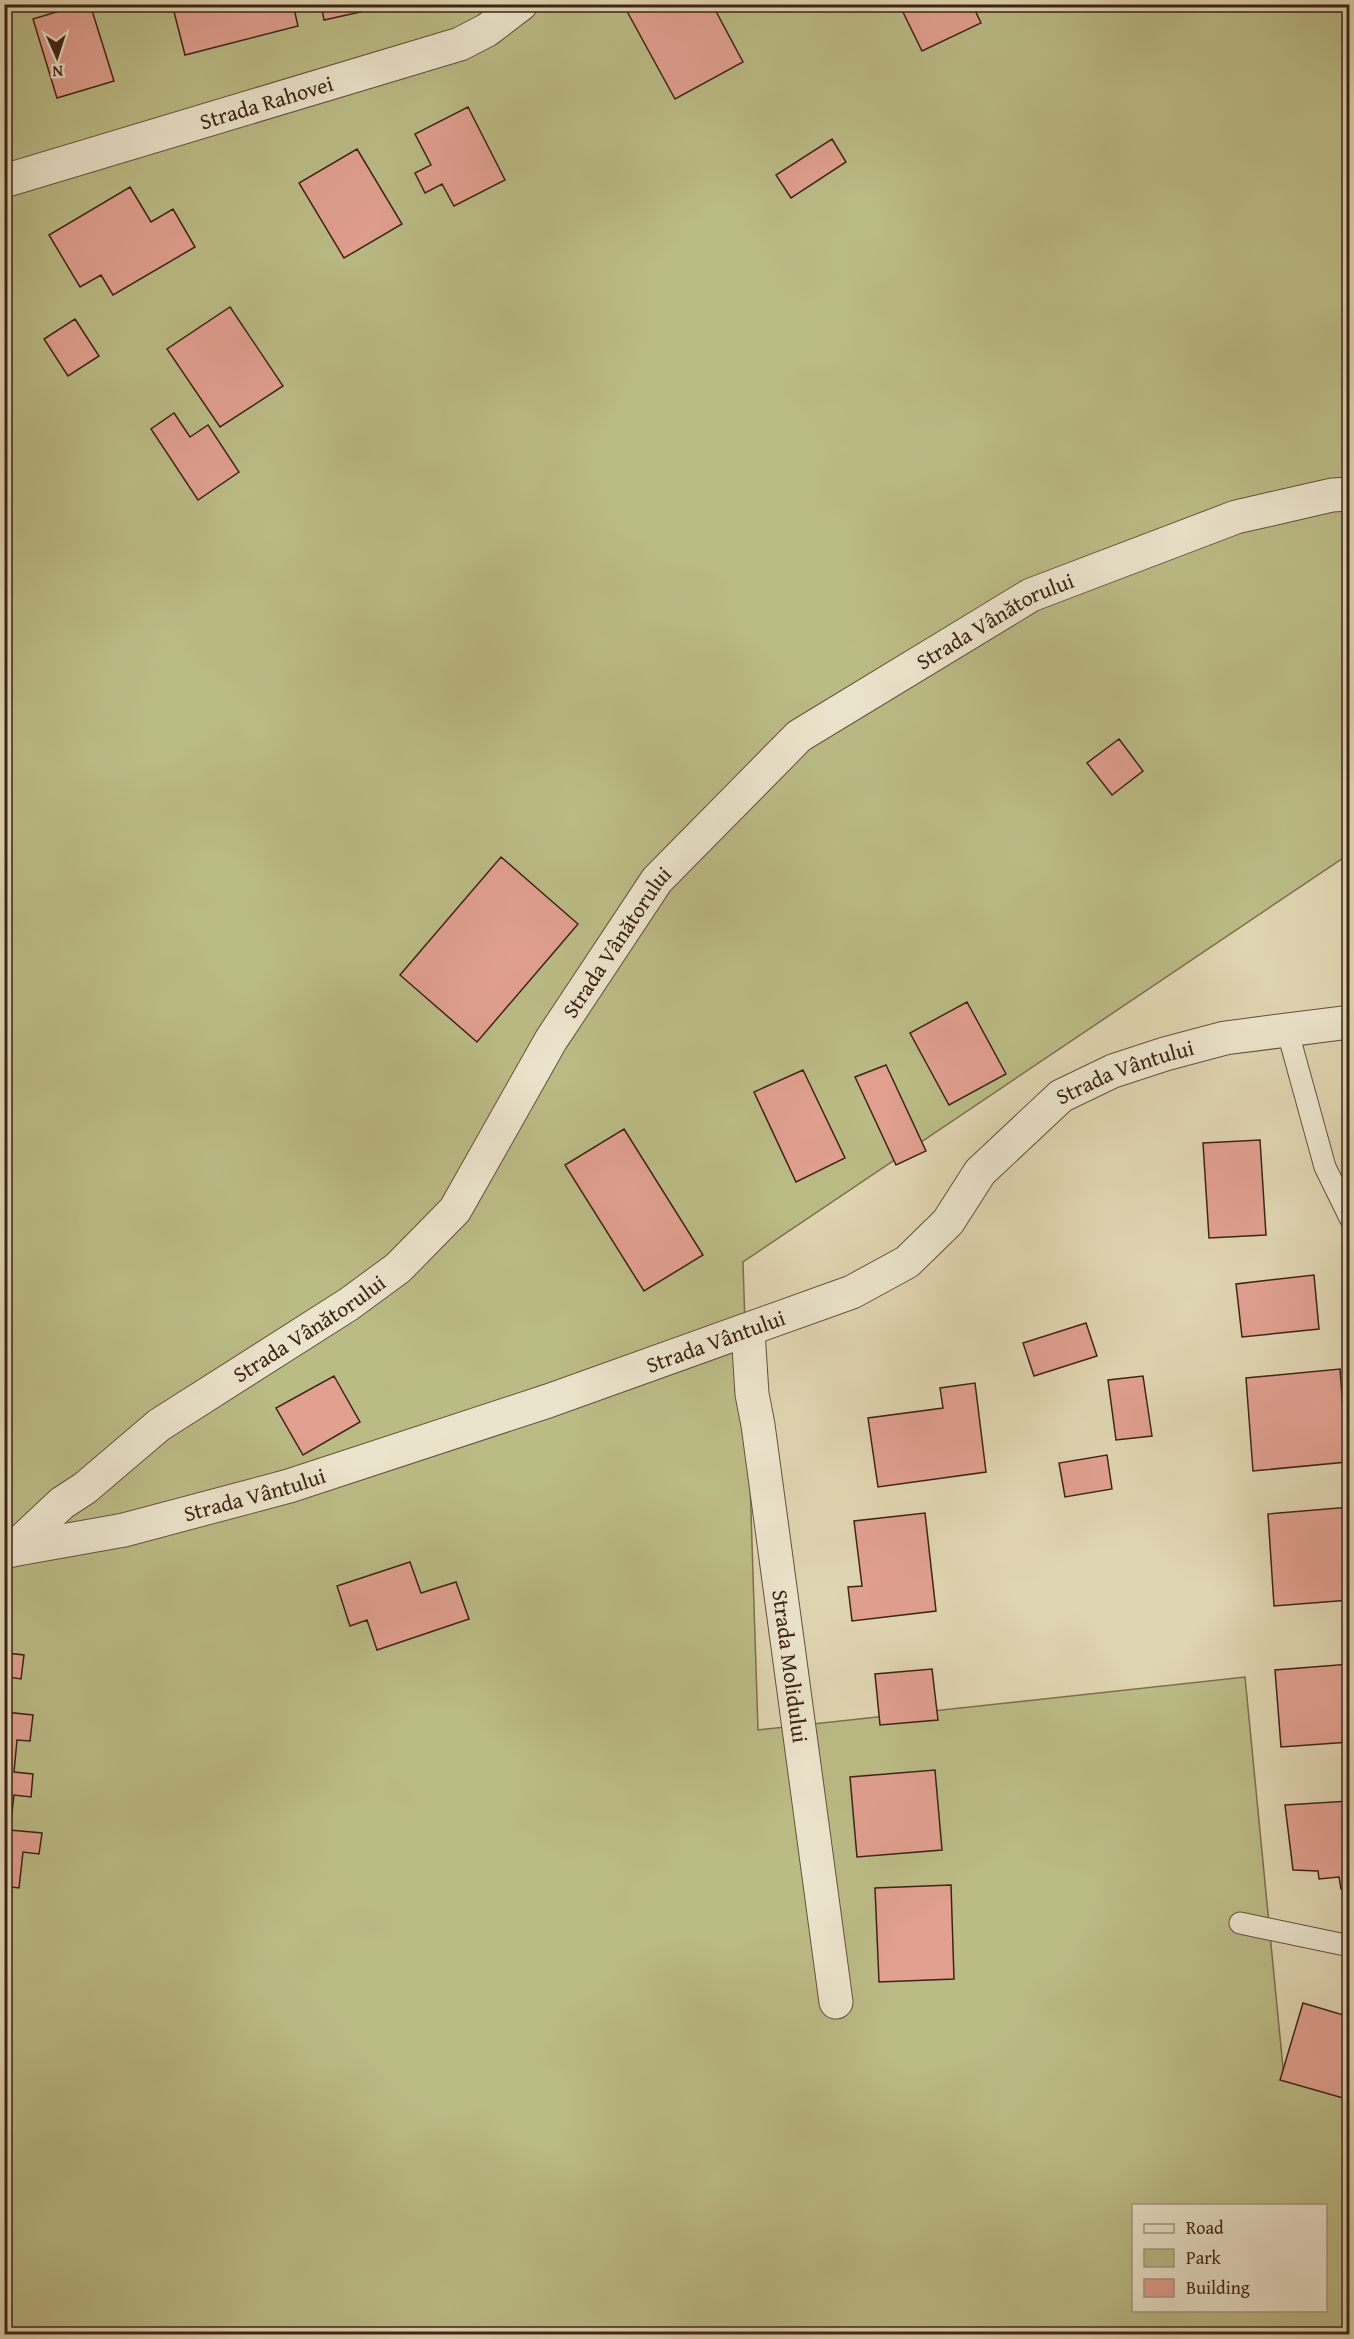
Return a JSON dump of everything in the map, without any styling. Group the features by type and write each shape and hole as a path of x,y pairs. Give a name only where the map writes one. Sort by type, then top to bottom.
{"street":[{"name":"Strada Rahovei","path":"4,181 460,44 487,30 520,4"},
{"name":"Strada Vânătorului","path":"8,1551 62,1503 85,1488 159,1425 350,1304 398,1268 455,1210 550,1040 657,880 799,736 1031,595 1236,517 1332,495 1350,494"},
{"name":"Strada Vântului","path":"8,1551 124,1530 289,1486 548,1401 852,1292 907,1262 948,1222 980,1172 1061,1096 1113,1071 1225,1038 1350,1022"},
{"name":"Strada Molidului","path":"748,1330 752,1394 836,2002"}],"lane":[{"path":"1287,1029 1325,1167 1350,1218"},
{"path":"1240,1923 1350,1946"}],"green space":[{"path":"5,5 1349,5 1349,854 743,1262 758,1730 1245,1677 1284,2078 1349,2071 1349,2334 5,2334"}],"building":[{"path":"90,4 114,81 57,98 33,19"},
{"path":"172,4 293,4 298,26 185,55"},
{"path":"321,4 373,4 374,9 324,20"},
{"path":"623,4 712,4 743,62 675,99"},
{"path":"899,4 972,4 981,23 922,51"},
{"path":"468,107 505,180 454,206 442,184 425,193 415,173 431,165 415,134"},
{"path":"832,139 846,162 791,198 776,175"},
{"path":"357,149 402,224 344,258 299,183"},
{"path":"130,187 151,222 173,209 195,247 113,295 101,275 80,287 49,235"},
{"path":"230,307 283,386 220,427 167,349"},
{"path":"75,319 99,356 68,376 44,339"},
{"path":"174,413 190,437 208,425 239,472 198,500 151,429"},
{"path":"1119,739 1143,771 1112,795 1087,763"},
{"path":"501,857 578,924 477,1042 400,975"},
{"path":"967,1002 1006,1074 949,1105 910,1033"},
{"path":"886,1065 926,1151 896,1165 855,1077"},
{"path":"803,1070 845,1158 796,1182 754,1092"},
{"path":"624,1129 703,1255 644,1291 565,1165"},
{"path":"1260,1140 1266,1235 1209,1238 1203,1143"},
{"path":"1314,1275 1319,1329 1242,1337 1236,1284"},
{"path":"1086,1323 1097,1356 1034,1376 1023,1343"},
{"path":"1340,1369 1347,1462 1253,1471 1246,1378"},
{"path":"334,1376 360,1422 303,1455 276,1408"},
{"path":"1143,1376 1152,1436 1116,1440 1108,1380"},
{"path":"975,1383 986,1472 878,1487 868,1418 943,1408 940,1388"},
{"path":"1107,1455 1112,1489 1065,1497 1059,1463"},
{"path":"1350,1507 1350,1600 1274,1606 1268,1514"},
{"path":"925,1513 936,1611 852,1621 848,1587 862,1586 854,1521"},
{"path":"410,1562 421,1593 456,1582 469,1619 377,1650 367,1620 350,1626 337,1586"},
{"path":"4,1638 9,1638 7,1653 24,1655 21,1679 9,1677 5,1712 33,1715 30,1741 17,1740 14,1772 33,1774 31,1797 14,1795 10,1830 42,1833 39,1854 23,1852 19,1888 4,1886"},
{"path":"1350,1664 1350,1742 1281,1747 1275,1670"},
{"path":"932,1669 938,1720 880,1725 875,1674"},
{"path":"935,1770 942,1850 857,1857 850,1777"},
{"path":"1350,1801 1350,1889 1341,1889 1339,1877 1319,1879 1318,1871 1293,1870 1285,1805"},
{"path":"951,1885 954,1979 879,1982 875,1888"},
{"path":"1303,2003 1350,2017 1350,2100 1280,2080"}]}
